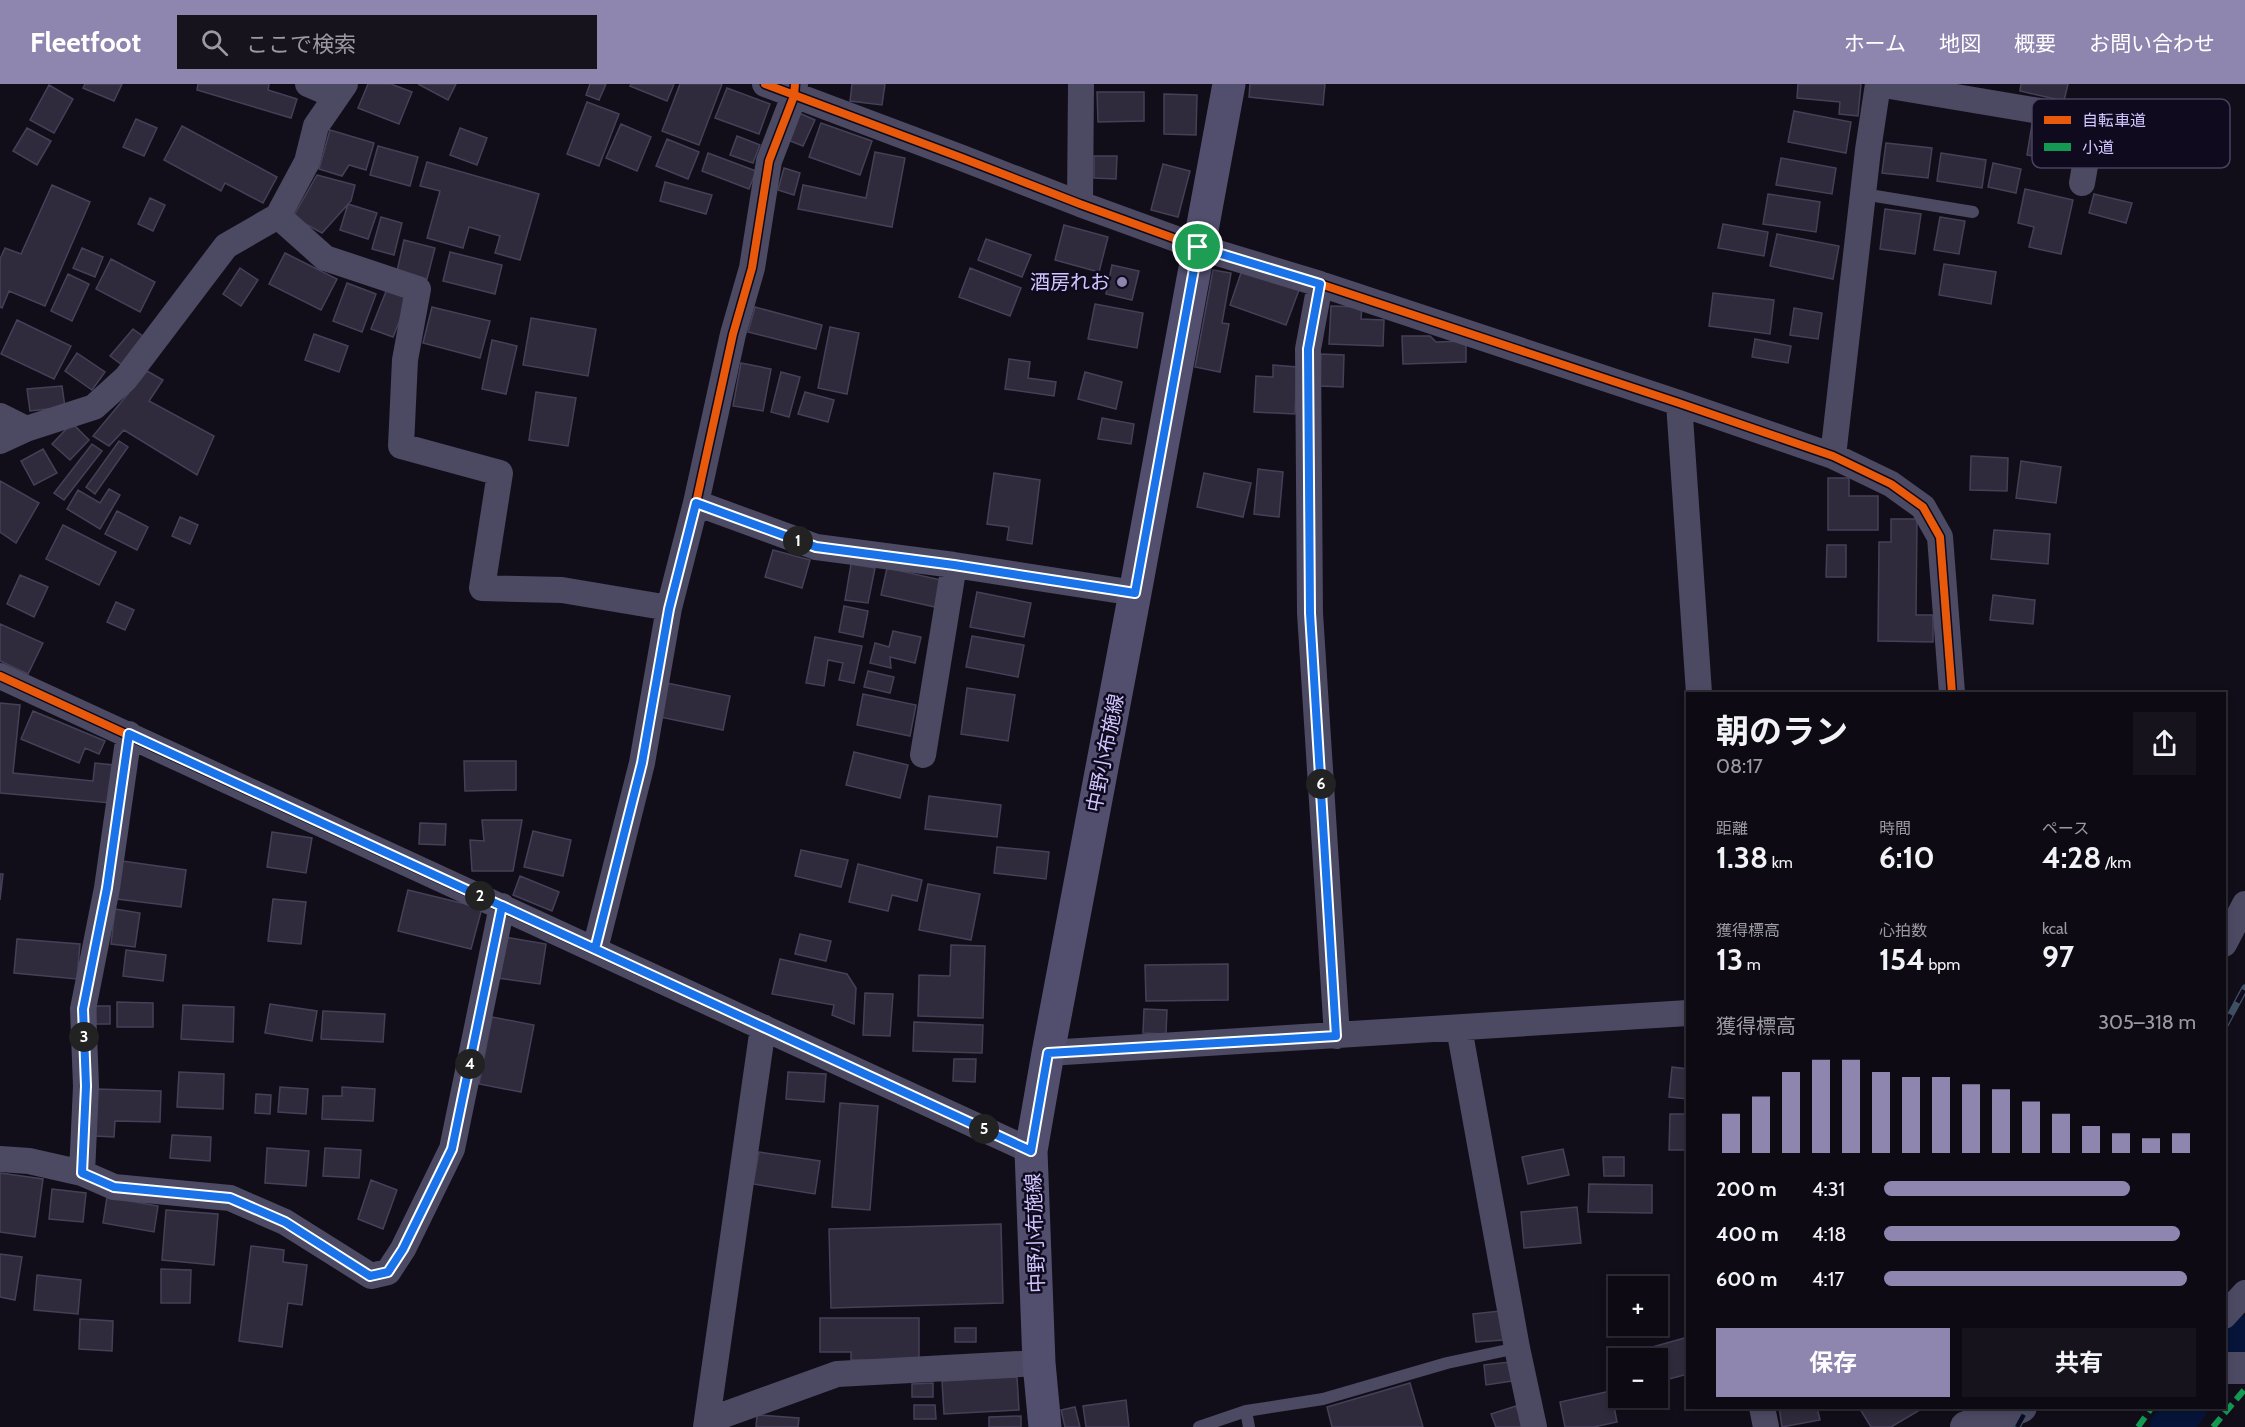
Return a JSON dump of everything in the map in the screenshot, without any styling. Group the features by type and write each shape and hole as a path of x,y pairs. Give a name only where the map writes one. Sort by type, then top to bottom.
{"main road":[{"name":"中野小布施線","path":"1045,1427 1031,1151 1229,84"}],"street":[{"path":"0,441 26,429 94,407 126,378 226,246 278,216 307,162 316,126 340,90 308,84"},
{"path":"765,84 794,90 1080,204 1198,247 1320,284 1679,403 1833,456 1891,484 1923,507 1940,537 1952,692"},
{"path":"1080,204 1081,84"},
{"path":"1833,456 1878,84 2032,110"},
{"path":"595,949 642,763 669,609 696,503 733,334 752,268 769,161 794,90"},
{"path":"2082,183 2085,168"},
{"path":"278,216 325,258 418,290 405,360 400,446 500,473 482,588 562,590 669,609"},
{"path":"1320,284 1308,349 1310,613 1336,1036"},
{"path":"1679,403 1699,692"},
{"path":"0,416 26,429"},
{"path":"696,503 816,547 954,565 1135,593"},
{"path":"923,755 954,565"},
{"path":"0,676 1031,1151"},
{"path":"82,1173 86,1086 83,1009 107,888 129,734"},
{"path":"2226,940 2245,904"},
{"path":"0,1159 29,1161 82,1173 114,1187 230,1198 285,1222 370,1276 388,1272 403,1249 452,1149 502,906"},
{"path":"1048,1053 1686,1013"},
{"path":"763,1027 706,1424 837,1374 1040,1363"},
{"path":"1459,1028 1533,1427"},
{"path":"2226,1314 2245,1293"},
{"path":"2226,1368 2245,1368"},
{"path":"1762,1409 1766,1427"},
{"path":"1966,1427 2007,1410"}],"lane":[{"path":"1863,194 1973,212"},
{"path":"1199,1427 1246,1411 1323,1399 1447,1363 1517,1348"},
{"path":"1246,1411 1248,1427"}],"building":[{"path":"85,84 122,84 114,101 83,88"},
{"path":"198,84 269,84 268,90 297,99 291,118 197,90"},
{"path":"368,84 391,84 412,92 399,124 358,108"},
{"path":"418,84 456,84 448,100"},
{"path":"590,84 606,84 599,100 586,95"},
{"path":"631,84 674,84 667,101 630,86"},
{"path":"680,84 722,84 699,145 662,131"},
{"path":"852,84 885,84 882,105 850,101"},
{"path":"1250,84 1325,84 1323,105 1249,97"},
{"path":"1798,84 1861,84 1858,116 1839,114 1840,102 1797,98"},
{"path":"2021,84 2068,84 2064,99 2020,91"},
{"path":"49,85 73,99 54,133 30,120"},
{"path":"727,88 770,104 759,134 715,118"},
{"path":"1097,92 1144,92 1144,121 1098,122"},
{"path":"1164,94 1197,95 1196,135 1164,134"},
{"path":"587,102 619,114 599,166 567,154"},
{"path":"1794,111 1851,122 1846,153 1788,142"},
{"path":"799,113 815,120 803,146 788,140"},
{"path":"136,119 157,128 144,156 123,147"},
{"path":"821,123 872,141 860,175 809,157"},
{"path":"621,124 651,137 637,171 606,158"},
{"path":"2032,124 2032,156 2027,155"},
{"path":"182,126 277,177 263,203 225,183 221,191 164,160"},
{"path":"27,128 51,141 37,165 13,151"},
{"path":"460,128 487,138 477,165 450,155"},
{"path":"330,130 374,143 366,170 349,165 342,176 319,169"},
{"path":"737,136 760,145 753,163 730,155"},
{"path":"667,139 699,152 688,179 656,166"},
{"path":"1886,143 1932,148 1928,178 1882,173"},
{"path":"378,146 418,157 410,186 370,175"},
{"path":"875,152 905,158 892,227 798,209 803,185 866,198"},
{"path":"708,153 756,171 749,189 702,171"},
{"path":"1941,153 1986,160 1982,188 1937,181"},
{"path":"1094,156 1117,156 1116,179 1094,178"},
{"path":"1781,158 1836,168 1832,194 1776,185"},
{"path":"427,162 539,194 520,260 495,253 500,236 469,227 463,248 427,238 440,191 420,186"},
{"path":"1993,163 2021,169 2016,193 1988,187"},
{"path":"1163,164 1190,171 1178,217 1151,210"},
{"path":"784,168 800,173 794,195 778,190"},
{"path":"317,175 355,185 351,201 322,233 293,217"},
{"path":"665,182 712,195 706,214 660,201"},
{"path":"52,185 90,202 45,306 9,291 2,308 0,307 0,259 5,248 21,254"},
{"path":"2025,189 2073,200 2061,254 2029,247 2034,227 2018,223"},
{"path":"1768,194 1820,202 1816,232 1763,224"},
{"path":"2094,194 2132,203 2126,223 2089,213"},
{"path":"150,198 165,205 153,231 138,224"},
{"path":"348,204 377,213 368,239 340,230"},
{"path":"1885,209 1921,214 1915,254 1880,249"},
{"path":"381,217 402,223 394,255 372,249"},
{"path":"1940,217 1965,221 1959,254 1934,250"},
{"path":"1723,224 1768,232 1764,256 1718,248"},
{"path":"1064,225 1108,237 1099,272 1055,260"},
{"path":"1777,234 1839,246 1833,279 1770,266"},
{"path":"986,239 1031,255 1022,277 978,260"},
{"path":"404,240 435,248 427,279 397,271"},
{"path":"82,248 103,257 95,277 73,268"},
{"path":"450,252 502,265 495,294 443,281"},
{"path":"285,253 337,279 321,310 269,284"},
{"path":"111,259 155,282 140,312 96,289"},
{"path":"1944,264 1996,272 1991,304 1939,295"},
{"name":"酒房れお","path":"1112,265 1139,271 1132,300 1106,294"},
{"path":"240,268 258,280 241,306 223,294"},
{"path":"970,268 1021,288 1010,316 959,297"},
{"path":"1213,270 1231,273 1222,323 1229,324 1220,372 1195,367"},
{"path":"1242,270 1299,290 1286,325 1230,305"},
{"path":"68,274 89,284 72,321 51,311"},
{"path":"347,283 376,294 362,332 333,321"},
{"path":"387,289 409,298 393,337 371,329"},
{"path":"1713,293 1774,300 1770,334 1709,326"},
{"path":"1095,304 1143,313 1137,348 1088,339"},
{"path":"1331,306 1362,307 1361,319 1384,320 1383,346 1329,344"},
{"path":"432,307 490,321 480,358 423,343"},
{"path":"755,307 822,325 816,349 748,332"},
{"path":"1794,308 1822,313 1818,339 1790,335"},
{"path":"531,318 596,329 588,376 523,365"},
{"path":"17,320 71,346 54,379 1,354"},
{"path":"830,327 859,333 847,394 818,388"},
{"path":"133,329 144,337 122,365 110,356"},
{"path":"314,334 348,346 339,372 305,360"},
{"path":"1402,336 1430,336 1436,342 1466,341 1466,362 1403,364"},
{"path":"1755,339 1791,346 1788,363 1752,357"},
{"path":"492,340 517,346 506,394 482,389"},
{"path":"77,353 105,372 92,390 65,371"},
{"path":"1321,354 1344,355 1343,387 1320,386"},
{"path":"1009,359 1030,362 1028,378 1056,382 1054,396 1005,389"},
{"path":"741,363 771,369 763,411 733,406"},
{"path":"1273,365 1297,367 1295,414 1254,412 1256,376 1273,377"},
{"path":"147,371 163,380 149,401 214,436 197,475 124,430 109,446 93,436"},
{"path":"781,372 800,377 789,417 771,412"},
{"path":"1085,372 1122,382 1116,409 1078,399"},
{"path":"62,386 65,407 30,411 27,389"},
{"path":"536,392 576,398 568,446 529,440"},
{"path":"805,392 834,400 828,422 798,414"},
{"path":"1102,418 1134,424 1131,444 1098,439"},
{"path":"72,423 89,440 70,460 52,444"},
{"path":"119,441 128,447 95,494 86,487"},
{"path":"92,444 102,451 64,500 54,493"},
{"path":"43,449 57,473 34,485 21,461"},
{"path":"1971,456 2008,458 2007,491 1970,490"},
{"path":"2021,461 2061,467 2056,503 2016,498"},
{"path":"1258,469 1283,472 1279,517 1254,514"},
{"path":"994,473 1040,480 1032,544 1007,540 1009,527 987,524"},
{"path":"1204,473 1251,483 1243,517 1197,507"},
{"path":"1828,478 1849,478 1849,496 1878,496 1878,530 1828,530"},
{"path":"0,481 39,503 16,543 0,532"},
{"path":"109,489 120,495 100,529 67,509 78,490 100,503"},
{"path":"117,511 148,527 137,550 105,534"},
{"path":"180,517 198,525 190,544 172,536"},
{"path":"1891,519 1917,519 1916,615 1933,615 1933,642 1878,641 1879,542 1891,542"},
{"path":"63,525 116,552 99,585 46,559"},
{"path":"1994,530 2050,534 2048,564 1991,559"},
{"path":"1827,545 1846,545 1846,577 1826,577"},
{"path":"773,550 810,560 802,588 765,577"},
{"path":"851,564 875,568 868,603 845,600"},
{"path":"887,568 941,580 935,607 881,595"},
{"path":"20,575 48,587 34,617 7,604"},
{"path":"977,592 1031,603 1024,637 970,627"},
{"path":"1993,595 2035,600 2033,624 1990,620"},
{"path":"116,602 134,610 125,630 107,622"},
{"path":"844,606 868,611 863,637 839,632"},
{"path":"0,624 43,643 28,674 0,661"},
{"path":"893,631 921,637 915,663 890,657 891,668 870,663 875,643 889,647"},
{"path":"972,636 1024,645 1018,677 966,667"},
{"path":"815,637 862,646 854,683 839,680 843,663 828,660 824,686 806,683"},
{"path":"868,671 894,677 890,693 864,687"},
{"path":"667,683 730,696 723,730 660,717"},
{"path":"967,688 1015,695 1008,741 961,734"},
{"path":"863,694 916,705 910,736 857,725"},
{"path":"0,703 20,705 13,773 93,781 95,763 114,765 111,803 0,793"},
{"path":"33,711 105,741 99,754 85,748 79,763 21,739"},
{"path":"854,752 908,765 900,798 846,785"},
{"path":"464,761 516,761 516,790 465,791"},
{"path":"929,796 1001,805 997,837 925,829"},
{"path":"482,820 522,820 513,871 472,871 470,840 484,841"},
{"path":"420,823 446,824 445,845 419,844"},
{"path":"533,831 571,840 563,876 524,867"},
{"path":"272,832 312,838 306,873 267,867"},
{"path":"997,847 1049,852 1046,879 994,873"},
{"path":"801,850 848,860 841,887 795,876"},
{"path":"122,861 186,870 181,907 117,899"},
{"path":"858,864 922,880 917,901 892,895 888,911 849,902"},
{"path":"0,874 3,874 0,900"},
{"path":"520,876 559,892 552,911 513,895"},
{"path":"928,884 980,894 971,940 919,930"},
{"path":"408,890 482,908 471,949 398,931"},
{"path":"273,899 306,902 301,944 268,941"},
{"path":"115,909 140,913 135,947 111,944"},
{"path":"800,934 831,941 826,961 795,954"},
{"path":"505,937 546,944 540,984 498,978"},
{"path":"17,939 80,944 77,979 14,973"},
{"path":"951,945 985,946 983,1018 918,1016 919,975 950,976"},
{"path":"126,950 166,955 163,981 123,976"},
{"path":"780,959 847,974 856,988 854,1024 832,1015 834,1005 772,994"},
{"path":"1228,964 1228,1000 1146,1001 1145,965"},
{"path":"865,993 893,994 890,1036 863,1035"},
{"path":"117,1002 153,1003 153,1027 117,1027"},
{"path":"270,1004 317,1011 312,1041 265,1033"},
{"path":"183,1005 234,1007 233,1042 181,1039"},
{"path":"96,1006 110,1006 110,1024 96,1024"},
{"path":"1144,1009 1167,1010 1166,1034 1143,1033"},
{"path":"323,1011 385,1014 383,1042 321,1039"},
{"path":"492,1017 534,1025 521,1092 479,1084"},
{"path":"914,1022 983,1025 982,1053 913,1051"},
{"path":"954,1059 976,1059 975,1082 953,1081"},
{"path":"1672,1067 1686,1069 1686,1099 1669,1097"},
{"path":"179,1072 224,1074 223,1109 177,1107"},
{"path":"788,1072 826,1074 824,1102 786,1099"},
{"path":"280,1087 308,1089 306,1114 278,1112"},
{"path":"342,1087 375,1089 373,1121 322,1119 323,1096 342,1096"},
{"path":"97,1089 161,1091 160,1122 115,1121 114,1137 95,1136"},
{"path":"256,1094 271,1095 270,1114 255,1113"},
{"path":"840,1103 878,1106 870,1210 832,1207"},
{"path":"1670,1114 1686,1114 1686,1150 1669,1150"},
{"path":"172,1135 211,1137 210,1161 170,1158"},
{"path":"267,1148 309,1151 306,1186 265,1183"},
{"path":"325,1148 361,1150 359,1178 323,1176"},
{"path":"1563,1149 1569,1175 1528,1184 1522,1157"},
{"path":"759,1152 820,1161 815,1194 753,1184"},
{"path":"1603,1157 1624,1157 1624,1176 1604,1176"},
{"path":"0,1173 43,1179 35,1237 0,1232"},
{"path":"371,1180 397,1190 383,1229 358,1219"},
{"path":"1589,1184 1652,1185 1652,1213 1588,1212"},
{"path":"52,1189 86,1193 83,1222 49,1219"},
{"path":"107,1197 158,1206 154,1232 103,1223"},
{"path":"1577,1207 1581,1243 1524,1248 1521,1212"},
{"path":"166,1210 218,1214 214,1265 162,1260"},
{"path":"1001,1224 1003,1303 831,1308 829,1229"},
{"path":"251,1246 284,1250 283,1262 307,1265 302,1305 288,1303 282,1347 239,1341"},
{"path":"0,1254 22,1257 15,1300 0,1297"},
{"path":"161,1269 191,1270 190,1303 161,1303"},
{"path":"37,1275 81,1280 78,1314 34,1310"},
{"path":"1500,1311 1503,1340 1476,1342 1473,1314"},
{"path":"820,1318 919,1318 919,1360 851,1360 851,1352 820,1352"},
{"path":"80,1319 113,1321 112,1351 79,1349"},
{"path":"955,1328 976,1328 976,1342 955,1342"},
{"path":"1686,1338 1686,1375 1668,1379 1668,1348 1649,1348"},
{"path":"1510,1362 1512,1381 1486,1385 1484,1365"},
{"path":"1017,1377 1019,1410 944,1414 942,1381"},
{"path":"933,1383 933,1397 912,1397 912,1384"},
{"path":"1410,1383 1423,1427 1332,1427 1327,1407"},
{"path":"1608,1392 1608,1408 1614,1408 1617,1422 1594,1427 1565,1427 1560,1402"},
{"path":"1126,1400 1129,1427 1086,1427 1083,1406"},
{"path":"914,1405 935,1405 936,1419 914,1419"},
{"path":"1516,1406 1524,1427 1496,1427 1491,1414"},
{"path":"1075,1407 1080,1427 1065,1427 1061,1410"},
{"path":"1779,1409 1817,1409 1820,1420 1782,1427"},
{"path":"1860,1409 1922,1409 1891,1427 1871,1427"},
{"path":"757,1415 799,1418 798,1427 756,1427"},
{"path":"1021,1416 1021,1427 989,1427 989,1417"}],"waterway":[{"path":"2226,1357 2245,1337"},
{"path":"2171,1427 2184,1409"}],"railway":[{"path":"2226,1023 2245,988"},
{"path":"2017,1427 2027,1409"}],"marked path":[{"path":"2213,1427 2245,1389"},
{"path":"2138,1427 2151,1409"}],"cycle path":[{"path":"765,84 1198,247 1320,284 1679,403 1833,456 1891,484 1923,507 1940,537 1952,692"},
{"path":"595,949 642,763 669,608 696,503 733,334 752,268 769,161 794,96 795,84"},
{"path":"0,676 1031,1151"}],"place":[{"name":"酒房れお","path":"1122,282"}],"route":[{"path":"1198,247 1320,284 1308,349 1310,613 1336,1036 1048,1053 1031,1151 502,906 452,1149 403,1249 388,1272 370,1276 285,1222 230,1198 114,1187 82,1173 86,1086 83,1009 107,888 129,734 427,871 595,949 642,763 669,609 696,503 816,547 954,565 1135,593 1198,247"}]}
